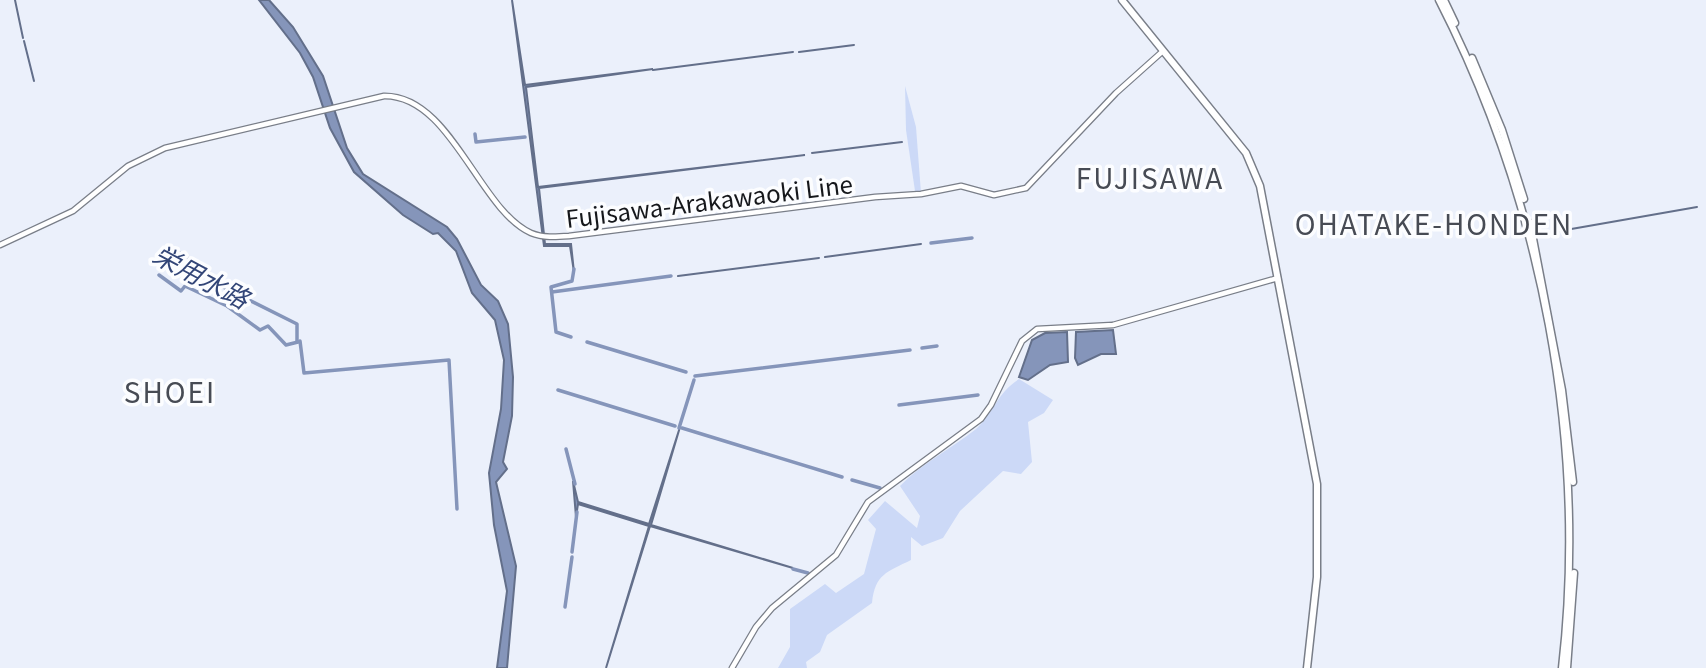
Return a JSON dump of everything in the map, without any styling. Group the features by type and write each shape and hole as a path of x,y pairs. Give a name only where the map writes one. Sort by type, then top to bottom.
{"highway":[{"path":"1122,0 1251,162 1260,186 1313,451 1318,493 1318,577 1307,668"},
{"path":"1441,0 1502,130 1520,185 1541,269 1571,459 1574,581 1565,668"}],"main road":[{"name":"Fujisawa-Arakawaoki Line","path":"0,245 73,211 128,166 155,153 188,141 365,100 394,96 415,103 427,111 514,221 539,236 569,236 921,194 961,186 990,195 1017,191 1033,183 1105,104 1163,50"},
{"path":"733,668 757,627 772,608 836,555 868,502 981,419 991,405 1016,351 1030,333 1046,327 1113,325 1278,278"}],"shaded area":[{"path":"259,0 269,0 293,27 323,76 347,148 363,174 447,227 457,239 481,285 498,301 508,324 513,377 512,416 503,462 507,469 496,482 516,566 507,668 497,668 507,591 494,525 489,473 501,409 504,360 495,320 472,293 456,251 438,233 433,234 403,215 354,172 330,128 313,77 300,53"},
{"path":"512,0 525,85 653,69 526,87 538,187 805,155 539,188 545,244 571,244 574,272 570,246 544,246"},
{"path":"905,86 916,127 921,193 915,191 906,130"},
{"path":"1113,330 1116,354 1101,354 1078,365 1075,358 1076,332"},
{"path":"1067,332 1068,362 1050,365 1028,380 1019,377 1032,340 1045,333"},
{"path":"1019,379 1053,400 1044,413 1028,422 1032,462 1021,474 1003,471 960,511 943,538 922,546 911,537 911,560 879,580 872,603 827,635 820,652 806,662 807,668 778,668 790,647 790,609 825,584 836,593 864,574 876,529 868,520 885,501 917,528 920,516 900,486 976,429 1000,396"},
{"path":"680,427 651,525 793,568 650,526 606,668 649,526 578,504 576,517 573,481 578,502 649,524"}],"waterway":[{"path":"15,0 23,38"},
{"path":"24,41 34,81"},
{"path":"799,52 854,45"},
{"path":"653,70 793,52"},
{"path":"475,134 476,142 525,137"},
{"path":"812,153 902,142"},
{"path":"1537,235 1697,207"},
{"path":"931,243 972,238"},
{"path":"825,257 921,244"},
{"path":"178,252 205,269 223,287 297,324 297,342"},
{"path":"678,276 819,258"},
{"path":"571,337 556,332 551,287 572,281 574,269"},
{"name":"栄用水路","path":"159,275 181,291 185,286 227,306 260,330 268,326 286,345 298,342"},
{"path":"552,292 671,276"},
{"name":"栄用水路","path":"300,341 304,373 449,360 457,509"},
{"path":"587,342 686,372"},
{"path":"922,348 937,346"},
{"path":"695,376 910,350"},
{"path":"679,428 694,380"},
{"path":"558,390 675,426"},
{"path":"899,405 978,395"},
{"path":"682,428 842,477"},
{"path":"566,449 575,484"},
{"path":"852,480 880,488"},
{"path":"572,552 577,512"},
{"path":"565,607 572,557"},
{"path":"793,569 808,573"}],"district":[{"name":"FUJISAWA","path":"1150,177"},
{"name":"OHATAKE-HONDEN","path":"1434,223"},
{"name":"SHOEI","path":"170,391"}]}
